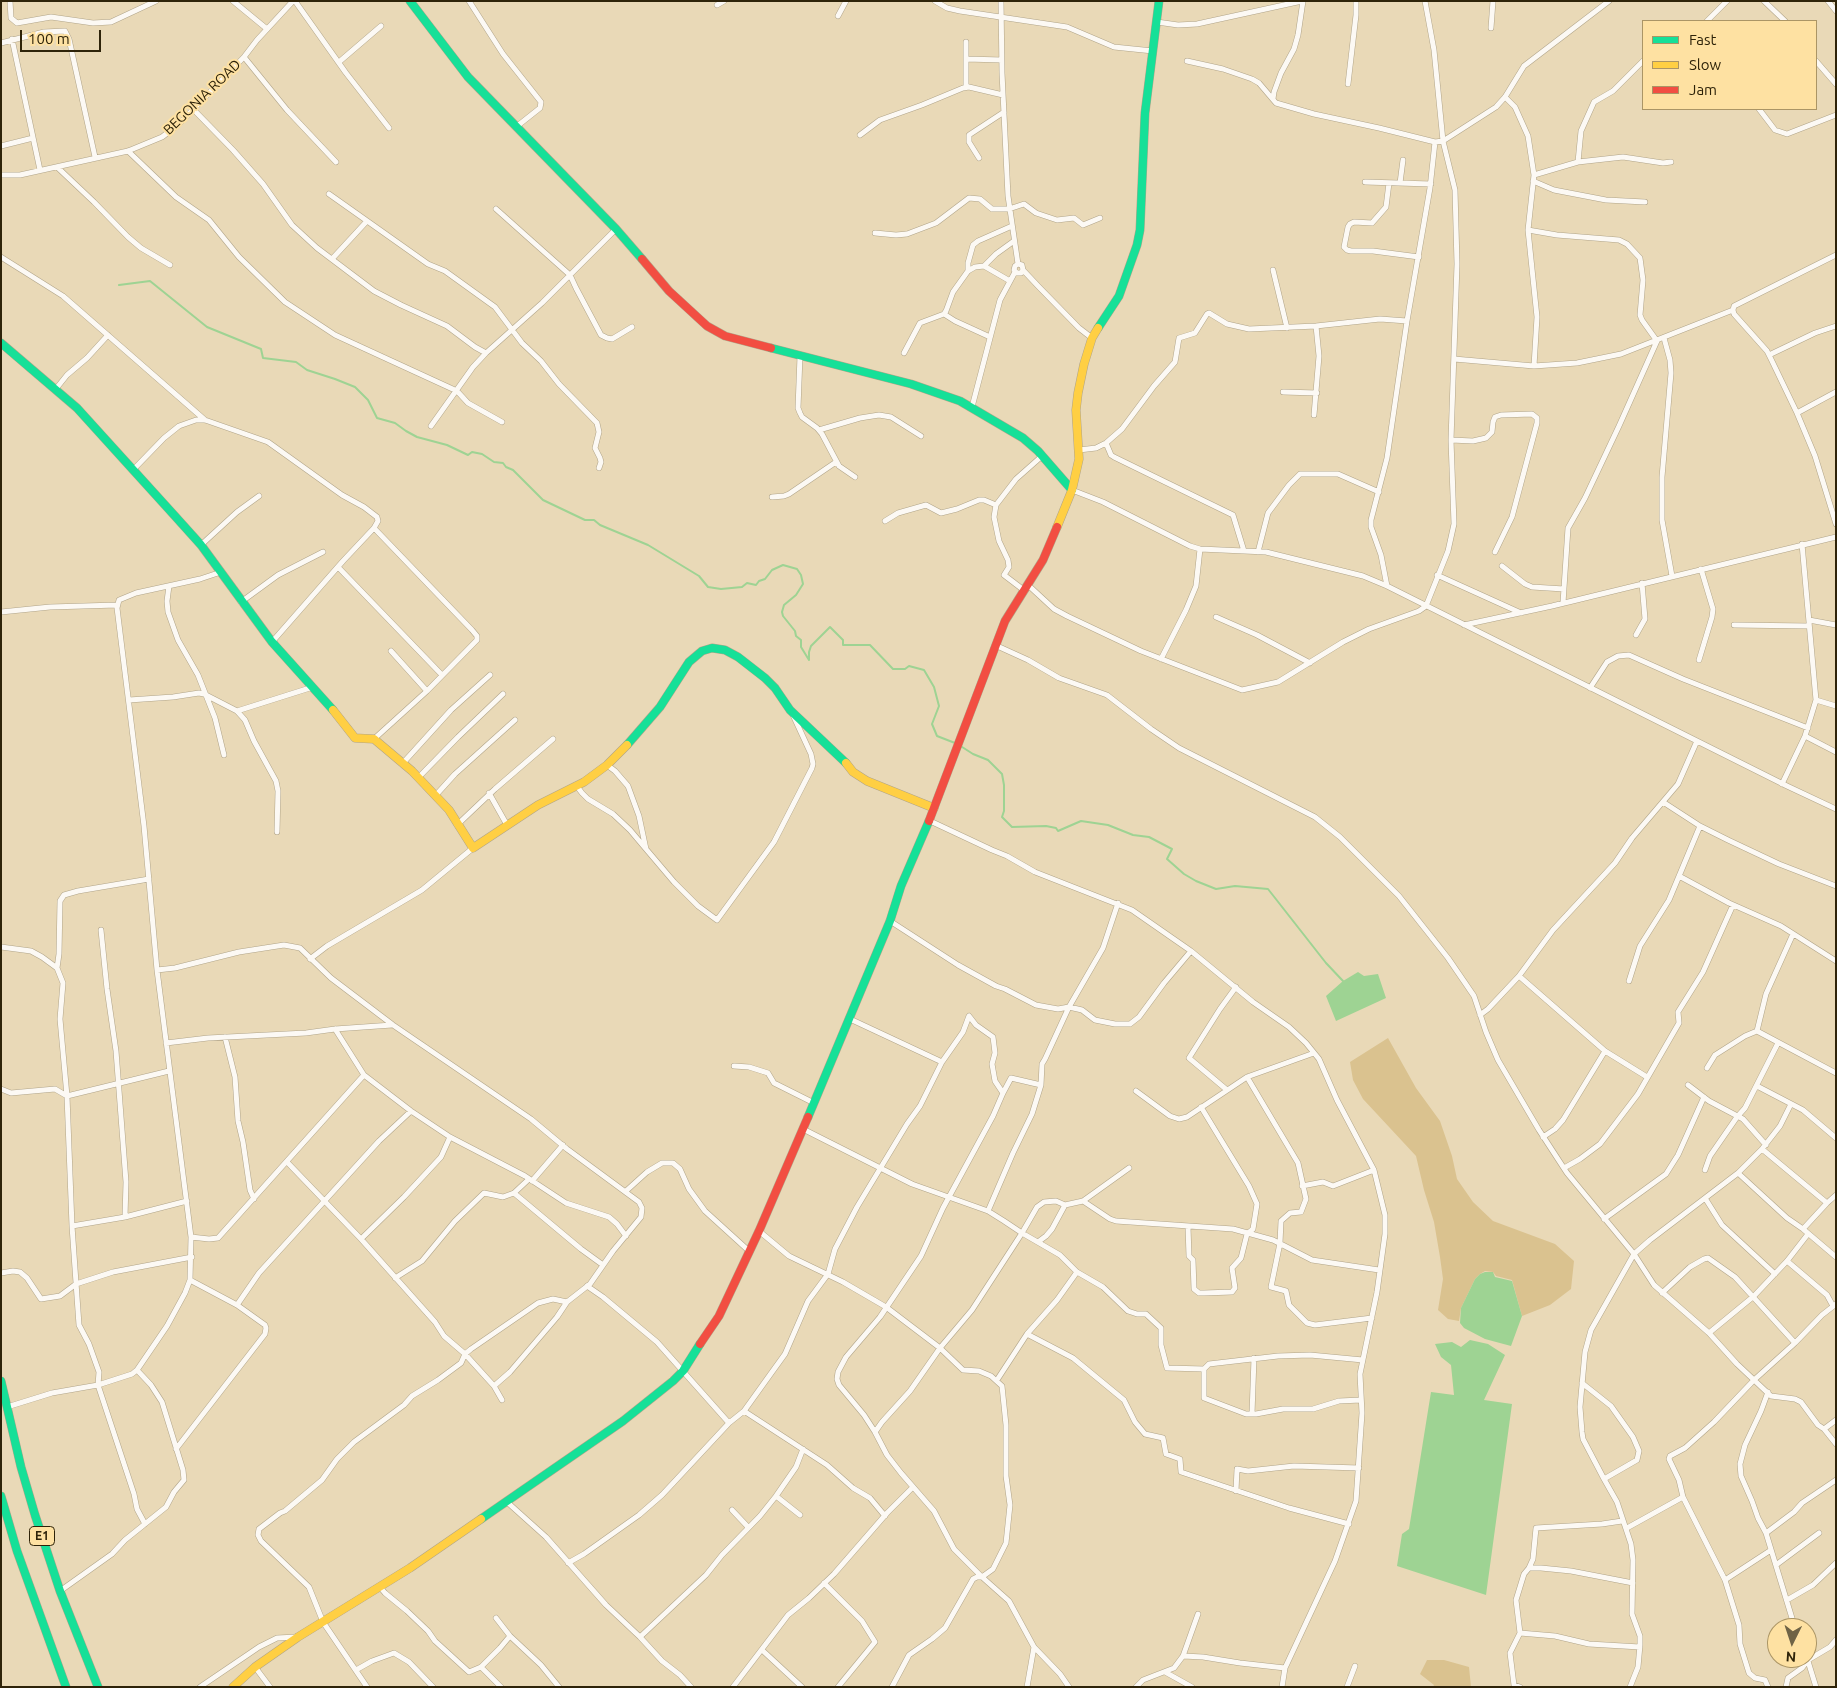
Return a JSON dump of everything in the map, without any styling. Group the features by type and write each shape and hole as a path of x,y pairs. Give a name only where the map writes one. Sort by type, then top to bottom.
{"main road":[{"path":"410,1 456,63 616,229 669,291 716,332 800,356 911,384 960,401 1023,438 1072,490"},
{"path":"233,1687 255,1667 298,1637 438,1549 622,1421 684,1371 719,1316 759,1231 850,1019 890,921 901,886 934,808 1005,621 1043,560 1072,490 1078,469 1079,450 1076,410 1078,393 1092,338 1118,296 1137,245 1140,230 1145,113 1159,1"},
{"path":"1,343 77,408 201,545 272,642 355,738 374,739 403,763 449,810 473,848 538,806 584,782 607,765 632,740 660,707 689,662 707,648 720,649 738,657 765,678 775,688 790,710 840,756 854,772 867,781 934,808"},
{"name":"E1","path":"1,1381 4,1402 21,1467 60,1591 98,1687"},
{"name":"E1","path":"1,1496 18,1551 66,1687"}],"street":[{"path":"10,1 11,18 17,23 51,16 93,23 111,22 156,1"},
{"path":"232,1 267,29"},
{"path":"294,1 388,128"},
{"name":"BEGONIA ROAD","path":"1,175 20,175 128,151 144,146 170,132 244,57 294,1"},
{"path":"469,1 503,54 541,102 540,108 516,127"},
{"path":"717,5 724,1"},
{"path":"838,16 846,1"},
{"path":"935,1 947,8 960,12 1067,27 1114,47 1153,51"},
{"path":"972,407 1000,300 1015,272 1015,266 1018,264 1009,209 1000,18 1001,1"},
{"path":"1156,22 1178,25 1196,24 1302,1 1296,42 1281,73 1273,99"},
{"path":"1348,84 1356,1"},
{"path":"1042,456 1016,479 996,505 994,522 1009,567 1004,575 1067,616 1161,659 1242,690 1278,682 1369,629 1419,611 1426,606 1448,551 1454,524 1450,440 1457,264 1455,190 1443,141 1434,50 1425,1"},
{"path":"1491,28 1493,1"},
{"path":"1187,61 1223,69 1252,79 1259,83 1276,102 1314,114 1435,142 1443,141 1496,107 1506,97 1524,66 1609,1"},
{"path":"1708,20 1727,1"},
{"path":"1764,1 1784,20"},
{"path":"1828,1 1836,11"},
{"path":"339,62 382,26"},
{"path":"1,43 44,32 64,30 67,34 96,157"},
{"path":"12,39 40,170"},
{"path":"966,42 966,87"},
{"path":"244,57 286,110 336,162"},
{"path":"966,59 1002,60"},
{"path":"1817,62 1836,84"},
{"path":"1578,162 1581,131 1594,102 1613,92 1642,63"},
{"path":"860,135 880,120 966,87 1003,95"},
{"path":"1506,97 1516,106 1528,136 1534,178 1528,230 1537,329 1534,366"},
{"path":"193,109 264,184 292,225 332,259 374,291 446,326 486,353"},
{"path":"1760,110 1775,130 1787,134 1836,115"},
{"path":"979,158 969,142 969,135 1004,112"},
{"path":"1,146 33,138"},
{"path":"1387,586 1381,554 1371,527 1371,520 1387,458 1407,321 1431,184 1435,142"},
{"path":"128,151 176,197 209,220 239,257 285,302 335,335 457,391 468,403 502,422"},
{"path":"1534,178 1578,162 1632,157 1671,162"},
{"path":"1400,183 1403,160"},
{"path":"57,167 128,237 141,248 170,265"},
{"path":"1534,178 1554,190 1598,198 1646,202"},
{"path":"1366,182 1431,184"},
{"path":"1389,183 1386,207 1372,223 1354,222 1350,224 1344,247 1351,251 1373,251 1418,256"},
{"path":"329,194 428,264 445,271 495,307 522,343 541,361 559,384 597,423 599,432 595,448 600,458 600,468"},
{"path":"875,233 903,235 916,231 936,223 969,198 980,199 992,209 1009,209 1024,204 1036,213 1057,220 1074,218 1083,225 1100,218"},
{"path":"496,209 570,275 601,335 612,339 632,327"},
{"path":"332,259 367,221"},
{"path":"968,272 968,263 973,245 1012,226"},
{"path":"431,426 473,367 486,353 512,331 616,229"},
{"path":"1528,230 1558,235 1619,240 1627,244 1640,258 1644,280 1640,314 1642,320 1657,341"},
{"path":"984,266 996,254 1014,242"},
{"path":"1454,359 1534,366 1577,363 1621,354 1733,310 1734,306 1836,254"},
{"path":"1,257 63,296 205,420"},
{"path":"1018,264 1022,265 1023,270 1079,328 1092,338"},
{"path":"904,353 920,323 944,314 953,292 968,272 975,267 984,266 1010,281"},
{"path":"1015,272 1020,273 1023,270"},
{"path":"1273,270 1288,328"},
{"path":"1733,310 1734,314 1769,355 1797,413 1824,482 1836,524"},
{"path":"944,314 990,337"},
{"path":"1079,450 1096,448 1106,443 1122,429 1154,386 1175,362 1179,338 1198,330 1207,314 1212,314 1227,324 1248,329 1316,326 1380,319 1407,321"},
{"path":"1314,415 1317,393 1318,356 1316,326"},
{"path":"1769,355 1815,333 1836,326"},
{"path":"55,390 67,375 87,358 108,335"},
{"path":"1664,338 1671,372 1662,477 1662,520 1672,576"},
{"path":"1563,603 1568,528 1620,426 1657,341"},
{"path":"800,356 798,408 802,417 819,430 836,462 855,477"},
{"path":"1283,392 1317,393"},
{"path":"1797,413 1836,392"},
{"path":"1450,440 1472,441 1486,438 1492,432 1492,422 1495,417 1501,415 1532,414 1537,418 1512,517 1495,552"},
{"path":"819,430 860,418 879,415 891,417 922,436"},
{"path":"133,470 164,438 179,426 196,420 205,420 268,442 342,494 364,506 377,517 378,521 374,528 272,642"},
{"path":"1106,443 1114,457 1233,514 1244,551"},
{"path":"772,497 789,494 836,462"},
{"path":"1258,552 1268,513 1289,485 1300,474 1338,474 1378,492"},
{"path":"1072,490 1103,502 1190,546 1200,549 1258,552 1354,574 1387,586 1782,784 1836,809"},
{"path":"201,545 237,512 259,496"},
{"path":"885,520 898,513 926,505 941,513 979,500 996,505"},
{"path":"374,528 477,636 474,644 427,691 374,739"},
{"path":"1463,625 1522,613 1836,537"},
{"path":"1782,784 1806,736 1816,700 1802,544"},
{"path":"1161,659 1196,586 1200,549"},
{"path":"241,602 278,574 323,552"},
{"path":"1502,566 1524,584 1532,587 1564,589"},
{"path":"338,567 442,675"},
{"path":"1699,660 1713,609 1701,569"},
{"path":"4,1402 98,1385 132,1374 137,1370 167,1326 185,1294 190,1280 191,1237 157,970 144,826 117,605 119,600 136,593 200,579 221,572"},
{"path":"1437,575 1522,613"},
{"path":"1636,635 1645,619 1642,584"},
{"path":"169,586 168,612 178,640 198,676 215,718 224,755"},
{"path":"1,612 117,605"},
{"path":"1216,617 1310,663"},
{"path":"1808,620 1836,625"},
{"path":"1734,625 1809,626"},
{"path":"995,645 1028,660 1059,678 1107,695 1179,748 1315,817 1340,837 1399,896 1435,939 1474,996 1498,1060 1543,1137 1564,1168 1634,1254 1654,1285 1710,1333 1754,1380 1768,1392 1776,1398 1795,1399 1801,1402 1836,1444"},
{"path":"391,651 427,691"},
{"path":"1590,688 1606,662 1618,656 1629,655 1808,728"},
{"path":"403,763 451,710 490,675"},
{"path":"237,711 312,687"},
{"path":"129,700 199,693 237,711 245,720 276,782 278,791 277,832"},
{"path":"418,778 503,694"},
{"path":"1816,700 1836,706"},
{"path":"576,785 588,799 613,814 630,830 686,894 717,920 774,842 813,764 811,754 790,710"},
{"path":"436,795 455,774 515,720"},
{"path":"1806,736 1836,752"},
{"path":"457,825 490,793 553,739"},
{"path":"1480,1015 1488,1009 1518,976 1553,930 1615,862 1632,838 1678,784 1684,776 1697,741"},
{"path":"607,765 628,786 639,816 646,849"},
{"path":"490,793 507,825"},
{"path":"1663,802 1700,826 1779,864 1836,886"},
{"path":"928,820 1007,856 1035,872 1118,903 1150,921 1191,951 1253,1002 1290,1027 1306,1042 1319,1059 1337,1100 1374,1170 1386,1215 1385,1234 1372,1318 1360,1374 1362,1400 1356,1501 1335,1561 1285,1668 1282,1687"},
{"path":"1628,981 1642,942 1669,900 1700,826"},
{"path":"310,960 328,946 422,890 473,848"},
{"path":"1680,876 1733,905 1781,926 1836,961"},
{"path":"56,968 59,954 60,901 64,895 148,879"},
{"path":"988,1211 1012,1153 1032,1114 1041,1085 1042,1064 1069,1007 1103,948 1118,903"},
{"path":"1564,1168 1600,1144 1638,1094 1679,1023 1678,1012 1703,972 1733,905"},
{"path":"890,921 958,965 1036,1006 1058,1009 1069,1007 1082,1010 1095,1020 1115,1024 1130,1024 1139,1017 1191,951"},
{"path":"101,930 118,1084 126,1182 125,1217"},
{"path":"1757,1031 1766,994 1793,934"},
{"path":"157,970 176,968 239,952 284,945 300,948 310,960 331,978 393,1025 531,1119 639,1202 642,1210 641,1217 586,1286 568,1302 510,1372 494,1386"},
{"path":"1,947 30,951 42,956 56,968 63,983 60,1019 67,1096 72,1226 79,1325 89,1344 99,1372 98,1385 134,1494 137,1509 145,1524"},
{"path":"1518,976 1605,1051 1647,1077"},
{"path":"1227,1090 1189,1058 1236,987"},
{"path":"568,1563 584,1554 639,1515 685,1472 729,1423 744,1411 785,1354 808,1301 828,1274 840,1240 865,1194 920,1106 942,1062 963,1032 969,1016 976,1025 993,1037 994,1053 992,1064 995,1081 1003,1092"},
{"path":"850,1019 942,1062"},
{"path":"166,1043 393,1025"},
{"path":"335,1029 364,1075 411,1111 450,1137 530,1180 566,1203 609,1217 618,1224 626,1236"},
{"path":"1757,1031 1836,1073"},
{"path":"1707,1068 1715,1055 1745,1036 1757,1031"},
{"path":"225,1037 235,1077 238,1121 244,1142 250,1190 254,1199"},
{"path":"1705,1170 1710,1156 1745,1108 1778,1043"},
{"path":"1543,1137 1555,1129 1563,1120 1605,1051"},
{"path":"1136,1091 1170,1116 1179,1119 1187,1117 1247,1077 1314,1053"},
{"path":"734,1066 749,1067 768,1073 774,1083 814,1103"},
{"path":"1,1089 10,1093 55,1089 67,1096 169,1071"},
{"path":"191,1237 218,1238 364,1075"},
{"path":"1247,1077 1298,1163 1306,1198 1301,1212 1290,1213 1281,1221 1280,1243 1271,1287 1286,1291 1289,1305 1307,1323 1320,1326 1372,1318"},
{"path":"1041,1085 1011,1078 993,1116 984,1129 943,1208 921,1256 896,1295 875,1324 846,1357 838,1372 839,1385 864,1415 887,1455 934,1511 954,1549 982,1578 1009,1601 1034,1647 1069,1687"},
{"path":"1688,1085 1704,1097 1743,1119 1764,1147 1826,1203"},
{"path":"1757,1086 1808,1114 1836,1138"},
{"path":"1604,1219 1666,1174 1678,1155 1704,1097"},
{"path":"1630,1687 1638,1667 1640,1636 1632,1614 1633,1560 1627,1528 1622,1521 1618,1502 1583,1439 1580,1408 1585,1352 1591,1330 1634,1254 1738,1173 1764,1147 1780,1126 1791,1104"},
{"path":"1188,1227 1189,1256 1194,1260 1194,1290 1199,1293 1232,1292 1235,1288 1232,1268 1241,1258 1247,1234 1253,1229 1257,1204 1254,1195 1201,1108"},
{"path":"237,1305 259,1273 380,1140 411,1111"},
{"path":"803,1129 912,1184 988,1211 1060,1255 1078,1272 1103,1287 1128,1311 1134,1314 1146,1314 1161,1328 1161,1345 1167,1368 1204,1369"},
{"path":"361,1239 441,1157 450,1137"},
{"path":"395,1278 422,1261 481,1195 484,1193 503,1197 514,1193 530,1180 563,1145"},
{"path":"287,1162 361,1239 444,1336 465,1354 494,1386 502,1400"},
{"path":"626,1191 647,1172 662,1163 673,1163 680,1169 689,1189 705,1212 749,1251"},
{"path":"875,1432 920,1378 940,1348 972,1310 1040,1203 1056,1201 1065,1205 1083,1201 1130,1168"},
{"path":"1302,1186 1322,1182 1333,1186 1374,1170"},
{"path":"1738,1173 1787,1218 1836,1257"},
{"path":"514,1193 603,1265"},
{"path":"1803,1229 1826,1203 1836,1195"},
{"path":"1705,1198 1722,1225 1775,1274"},
{"path":"72,1226 125,1217 187,1201"},
{"path":"1083,1201 1110,1220 1232,1229 1280,1243 1312,1260 1379,1270"},
{"path":"1038,1242 1052,1229 1065,1205"},
{"path":"759,1231 789,1256 828,1274 886,1307 940,1348 963,1370 979,1371 997,1380 1002,1386 1006,1425 1006,1476 1010,1518 1006,1543 993,1569 982,1578 977,1577 973,1579 945,1628 909,1655 892,1687"},
{"path":"1710,1333 1754,1296 1787,1261 1808,1234"},
{"path":"1,1274 13,1271 20,1272 27,1278 41,1299 60,1296 68,1292 76,1284 113,1272 192,1257"},
{"path":"1662,1293 1690,1267 1708,1258 1735,1277 1795,1343"},
{"path":"1768,1687 1765,1680 1755,1678 1749,1673 1740,1644 1739,1625 1725,1580 1683,1497 1679,1480 1669,1459 1670,1456 1685,1448 1714,1422 1754,1380 1834,1305 1827,1295 1787,1261"},
{"path":"997,1380 1026,1334 1057,1300 1078,1272"},
{"path":"176,1449 265,1334 265,1325 237,1305 190,1280"},
{"path":"586,1286 603,1297 644,1331 684,1371 729,1423"},
{"path":"367,1687 323,1622 309,1587 261,1541 258,1535 259,1529 285,1511 322,1480 337,1459 354,1442 404,1406 412,1396 461,1363 465,1354 538,1303 553,1299 568,1302"},
{"path":"1026,1334 1073,1358 1124,1400 1135,1422 1145,1434 1163,1438 1166,1454 1180,1459 1182,1472 1289,1508 1349,1524"},
{"path":"1362,1360 1310,1355 1254,1358 1209,1364 1204,1369 1204,1398 1246,1414 1283,1409 1313,1409 1339,1401 1362,1400"},
{"path":"1252,1414 1254,1358"},
{"path":"60,1591 112,1554 166,1507 174,1492 184,1480 183,1470 162,1402 151,1385 137,1370"},
{"path":"1582,1383 1611,1406 1633,1437 1639,1451 1637,1460 1604,1479"},
{"path":"1768,1392 1761,1411 1747,1438 1740,1464 1741,1476 1766,1533 1792,1618"},
{"path":"744,1411 827,1465 854,1488 870,1498 885,1516"},
{"path":"1824,1429 1836,1420"},
{"path":"640,1637 706,1575 776,1496 796,1467 803,1449"},
{"path":"1236,1491 1237,1469 1248,1471 1294,1466 1359,1468"},
{"path":"1766,1533 1794,1512 1802,1503 1836,1480"},
{"path":"733,1687 788,1615 834,1574 913,1487"},
{"path":"776,1496 800,1515"},
{"path":"1627,1528 1683,1497"},
{"path":"507,1502 546,1537 606,1605 691,1687"},
{"path":"732,1510 748,1527"},
{"path":"1520,1687 1514,1685 1510,1654 1520,1633 1516,1600 1524,1574 1533,1559 1536,1528 1622,1521"},
{"path":"1776,1565 1819,1533"},
{"path":"1725,1580 1771,1550"},
{"path":"1787,1600 1813,1585 1836,1563"},
{"path":"1529,1568 1571,1571 1633,1583"},
{"path":"824,1583 862,1621 875,1642 838,1687"},
{"path":"380,1587 469,1672 481,1667 510,1636"},
{"path":"1136,1687 1143,1680 1174,1668 1183,1656 1198,1614"},
{"path":"496,1618 510,1636 541,1665 559,1687"},
{"path":"1520,1633 1555,1636 1589,1644 1640,1647"},
{"path":"200,1687 259,1647 276,1638 298,1637"},
{"path":"1817,1654 1830,1647 1836,1640"},
{"path":"1027,1687 1034,1647"},
{"path":"762,1650 802,1687"},
{"path":"356,1670 394,1653 409,1662 433,1687"},
{"path":"1183,1656 1285,1668"},
{"path":"1347,1687 1355,1666"},
{"path":"255,1667 270,1687"},
{"path":"481,1667 500,1687"},
{"path":"1786,1687 1788,1678 1802,1668"},
{"path":"1811,1668 1816,1687"},
{"path":"1165,1672 1192,1687"}],"shaded area":[{"path":"1358,972 1364,976 1378,974 1386,998 1336,1021 1326,996 1343,981"},
{"path":"1388,1038 1416,1088 1440,1121 1452,1156 1457,1179 1473,1202 1493,1221 1555,1244 1574,1261 1571,1289 1550,1305 1522,1316 1512,1280 1496,1276 1493,1272 1485,1271 1475,1279 1461,1308 1459,1321 1448,1319 1438,1310 1443,1279 1440,1257 1434,1222 1416,1156 1363,1099 1353,1080 1350,1062"},
{"path":"1485,1272 1493,1272 1495,1277 1512,1281 1522,1316 1511,1346 1485,1339 1464,1328 1460,1323 1461,1308 1475,1279"},
{"path":"1470,1340 1488,1344 1505,1355 1484,1400 1512,1404 1486,1595 1397,1566 1402,1534 1409,1529 1431,1392 1454,1395 1451,1365 1441,1357 1435,1344 1452,1342 1461,1347"},
{"path":"1427,1660 1444,1660 1469,1667 1471,1687 1433,1687 1434,1685 1420,1674"}],"waterway":[{"path":"119,285 150,281 207,327 261,349 263,358 296,362 307,370 355,387 368,400 377,418 395,423 417,437 447,445 468,455 472,452 482,454 494,462 503,463 506,467 513,470 543,500 585,520 594,520 600,525 648,545 699,576 708,587 721,589 742,587 747,583 756,585 759,581 765,579 772,570 783,565 797,569 803,584 796,595 784,605 782,612 795,631 796,636 801,640 801,647 809,660 811,646 830,627 843,640 843,645 870,645 893,669 905,669 909,666 924,670 934,687 939,706 932,724 937,736 955,743"},
{"path":"959,745 973,754 988,760 1002,774 1004,785 1004,811 1002,817 1012,827 1046,826 1056,828 1058,831 1081,821 1108,825 1133,835 1149,837 1172,849 1167,859 1184,874 1196,881 1216,889 1235,886 1268,889 1326,963 1343,981"}],"traffic: fast":[{"path":"410,1 468,77 616,229 642,259"},
{"path":"1098,328 1119,296 1137,245 1140,230 1145,113 1159,1"},
{"path":"1,343 77,408 174,515 201,545 272,642 333,710"},
{"path":"771,348 911,384 960,401 1023,438 1038,451 1072,490"},
{"path":"627,745 660,707 689,662 702,651 712,648 725,650 738,657 765,678 775,688 790,710 846,763"},
{"path":"808,1117 890,921 901,886 929,821"},
{"path":"481,1519 623,1421 673,1381 683,1371 700,1344"},
{"path":"1,1381 21,1467 35,1515 60,1591 98,1687"},
{"path":"1,1496 17,1551 66,1687"}],"traffic: slow":[{"path":"1057,527 1072,490 1079,459 1076,410 1078,393 1084,364 1092,338 1098,328"},
{"path":"333,710 355,738 374,739 412,771 449,810 473,848 538,805 584,782 607,765 627,745"},
{"path":"846,763 853,772 867,781 934,808"},
{"path":"233,1687 255,1667 298,1637 410,1568 481,1519"}],"traffic: jam":[{"path":"642,259 669,291 707,326 725,336 771,348"},
{"path":"929,821 1005,621 1043,560 1057,527"},
{"path":"700,1344 719,1316 759,1231 808,1117"}]}
